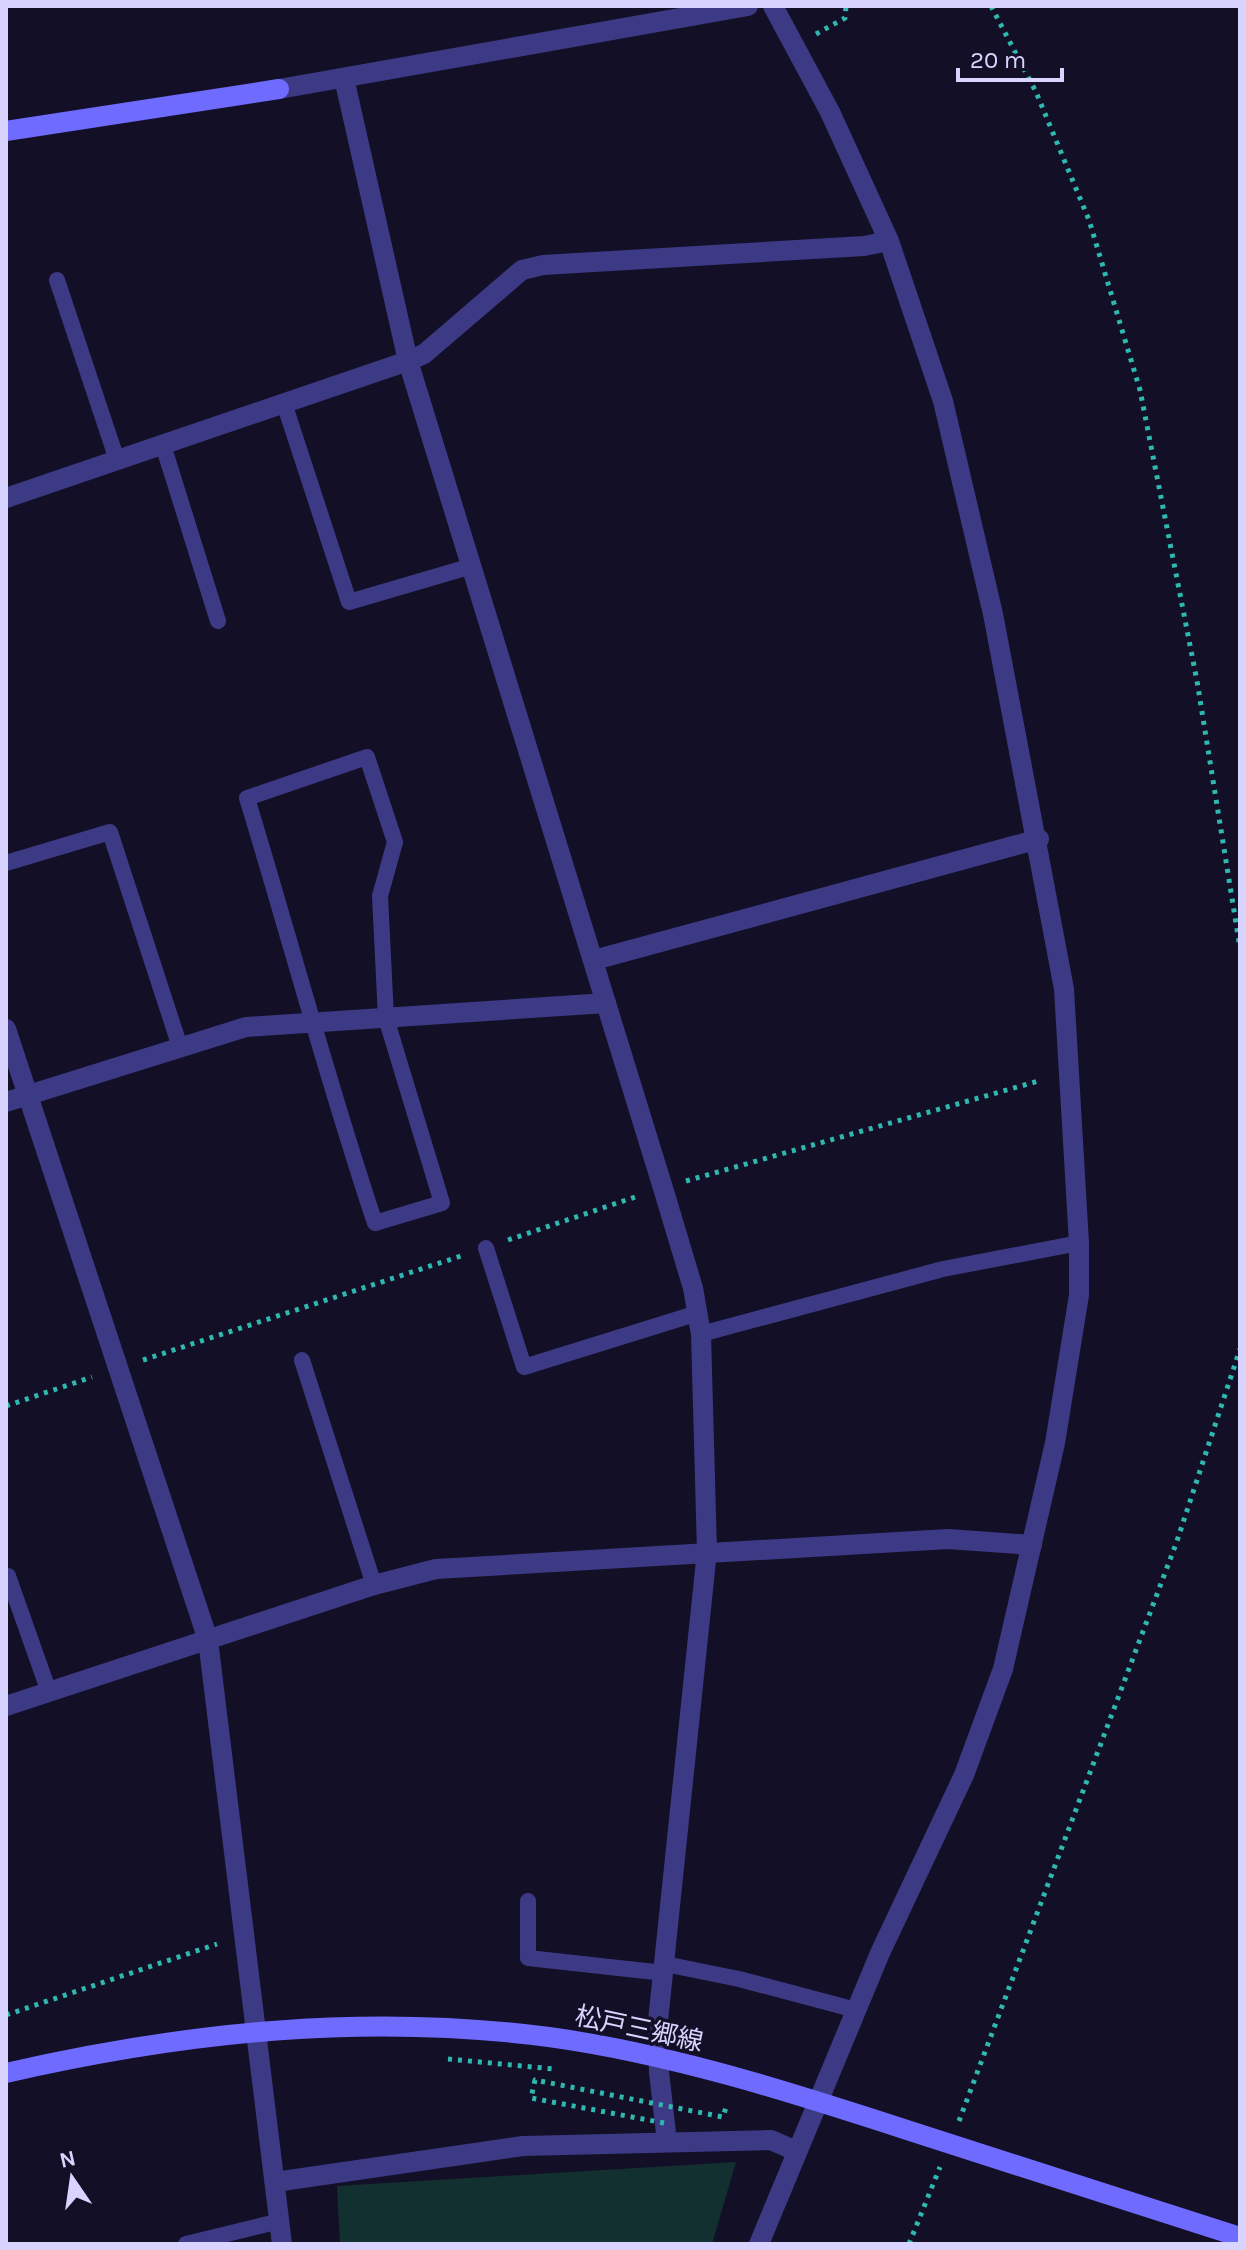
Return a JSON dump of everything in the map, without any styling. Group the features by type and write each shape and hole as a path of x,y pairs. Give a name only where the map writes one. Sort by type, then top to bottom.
{"main road":[{"path":"6,131 279,89"},
{"name":"松戸三郷線","path":"6,2073 197,2037 280,2029 423,2027 550,2037 618,2048 738,2077 1240,2237"}],"street":[{"path":"279,89 748,6"},
{"path":"759,2244 856,2010 964,1775 988,1715 1032,1545 1068,1367 1079,1295 1079,1243 1064,989 1039,839 993,614 943,401 889,241 830,112 773,6"},
{"path":"344,78 408,361 594,960 698,1313 707,1551 658,2021 666,2133"},
{"path":"6,498 424,354 522,270 864,246 889,241"},
{"path":"594,960 1039,839"},
{"path":"6,1102 246,1027 606,1003"},
{"path":"6,1029 208,1640 282,2244"},
{"path":"6,1706 374,1585 436,1569 948,1539 1032,1545"},
{"path":"275,2182 523,2146 666,2133 771,2140 796,2151"}],"lane":[{"path":"57,280 117,460"},
{"path":"284,403 349,602 472,566"},
{"path":"163,445 218,621"},
{"path":"367,757 395,842 380,896 386,1018 442,1203 375,1223 331,1093 315,1020 247,798 367,757"},
{"path":"6,863 110,832 180,1047"},
{"path":"701,1334 943,1269 1079,1243"},
{"path":"486,1248 524,1367 698,1313"},
{"path":"302,1360 374,1585"},
{"path":"8,1576 49,1692"},
{"path":"528,1901 528,1958 665,1968 856,2010"},
{"path":"186,2244 280,2221"}],"path":[{"path":"806,22 814,35 845,18 846,6"},
{"path":"991,6 1036,92 1089,220 1140,390 1197,681 1240,948"},
{"path":"6,1406 663,1188 1038,1081"},
{"path":"956,2127 1177,1541 1240,1349"},
{"path":"6,2015 244,1935"},
{"path":"446,2059 565,2070"},
{"path":"666,2133 531,2098 535,2080 723,2117"},
{"path":"909,2244 944,2157"}],"green space":[{"path":"736,2162 712,2244 340,2244 337,2186"}]}
